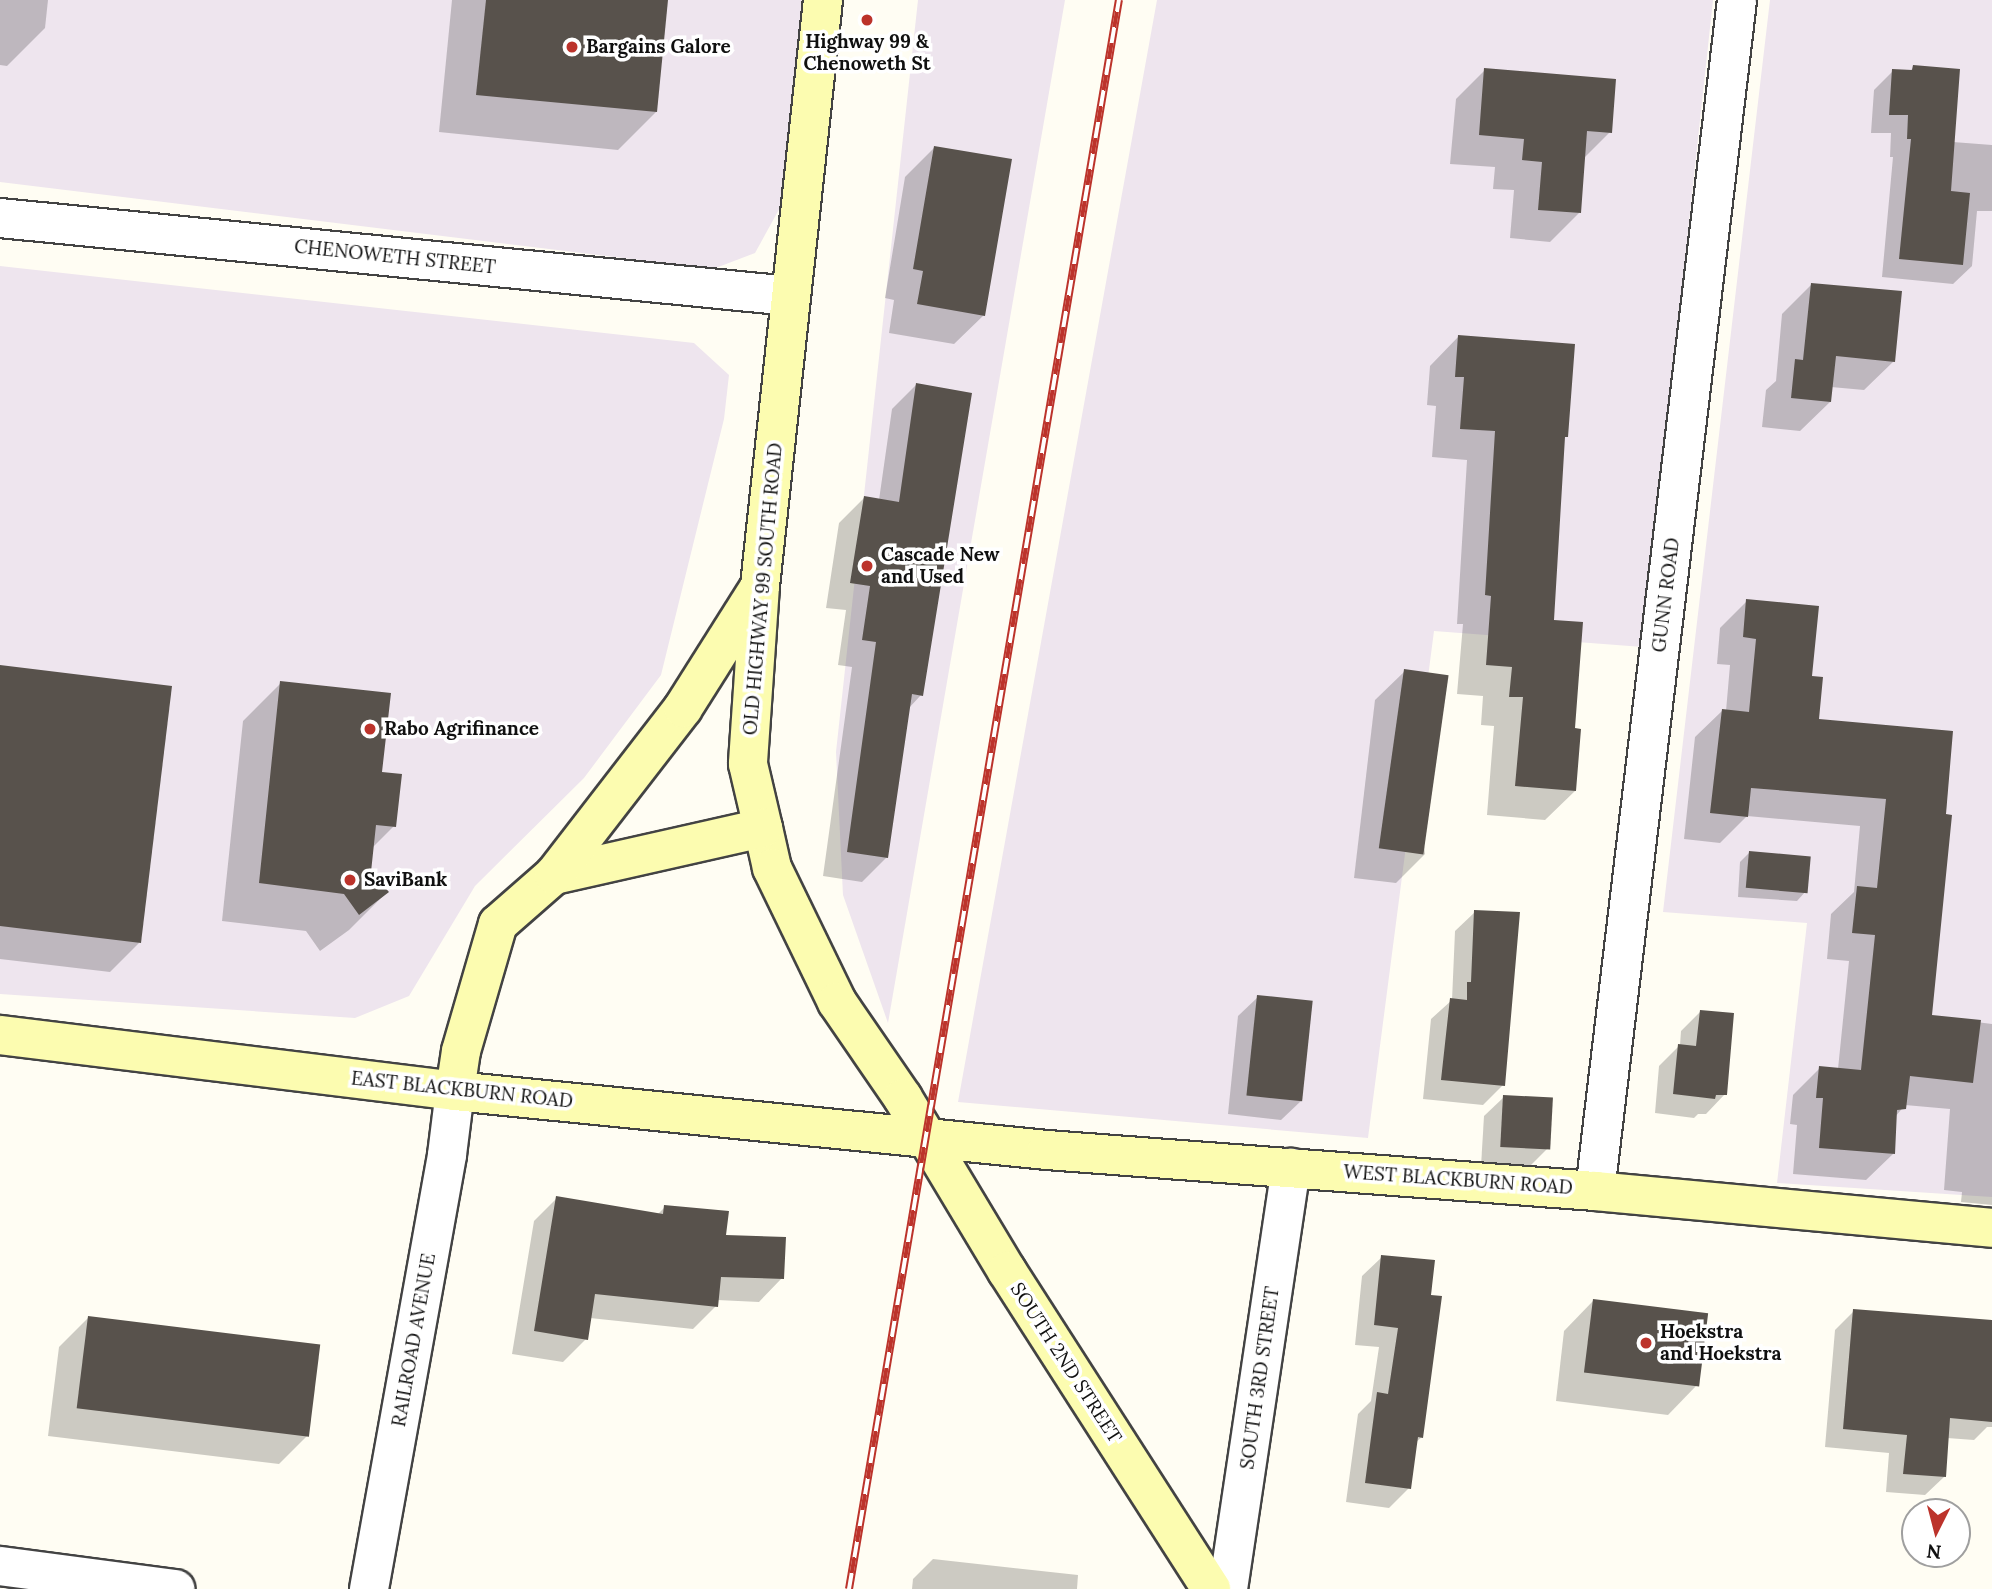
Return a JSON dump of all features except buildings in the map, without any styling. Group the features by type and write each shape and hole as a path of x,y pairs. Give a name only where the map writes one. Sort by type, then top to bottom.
{"street":[{"name":"OLD HIGHWAY 99 SOUTH ROAD","path":"823,0 760,586 747,764 772,868 824,979 925,1136"},
{"name":"GUNN ROAD","path":"1595,1191 1737,0"},
{"name":"CHENOWETH STREET","path":"0,218 790,296"},
{"path":"455,1091 461,1051 498,925 554,875 683,708 760,586"},
{"path":"554,875 762,828"},
{"name":"EAST BLACKBURN ROAD","path":"0,1035 455,1091 925,1136"},
{"name":"RAILROAD AVENUE","path":"369,1589 455,1091"},
{"name":"WEST BLACKBURN ROAD","path":"925,1136 1047,1150 1595,1191 1992,1228"},
{"name":"SOUTH 2ND STREET","path":"925,1136 1212,1589"},
{"name":"SOUTH 3RD STREET","path":"1228,1589 1291,1168"},
{"path":"0,1566 175,1589"}],"shaded area":[{"path":"0,0 804,0 782,204 755,253 713,269 0,182"},
{"path":"918,0 1065,0 888,1023 843,895 836,752"},
{"path":"1157,0 1713,0 1643,647 1434,631 1368,1138 958,1102"},
{"path":"1770,0 1992,0 1992,1197 1777,1183 1807,923 1663,912"},
{"path":"0,266 694,343 729,375 724,419 661,675 584,778 475,886 409,996 355,1018 0,994"}],"railway":[{"path":"849,1589 1119,0"}],"place":[{"name":"Highway 99 & Chenoweth St","path":"867,20"},
{"name":"Bargains Galore","path":"572,47"},
{"name":"Cascade New and Used","path":"867,566"},
{"name":"Rabo Agrifinance","path":"370,729"},
{"name":"SaviBank","path":"350,880"},
{"name":"Hoekstra and Hoekstra","path":"1646,1343"}]}
